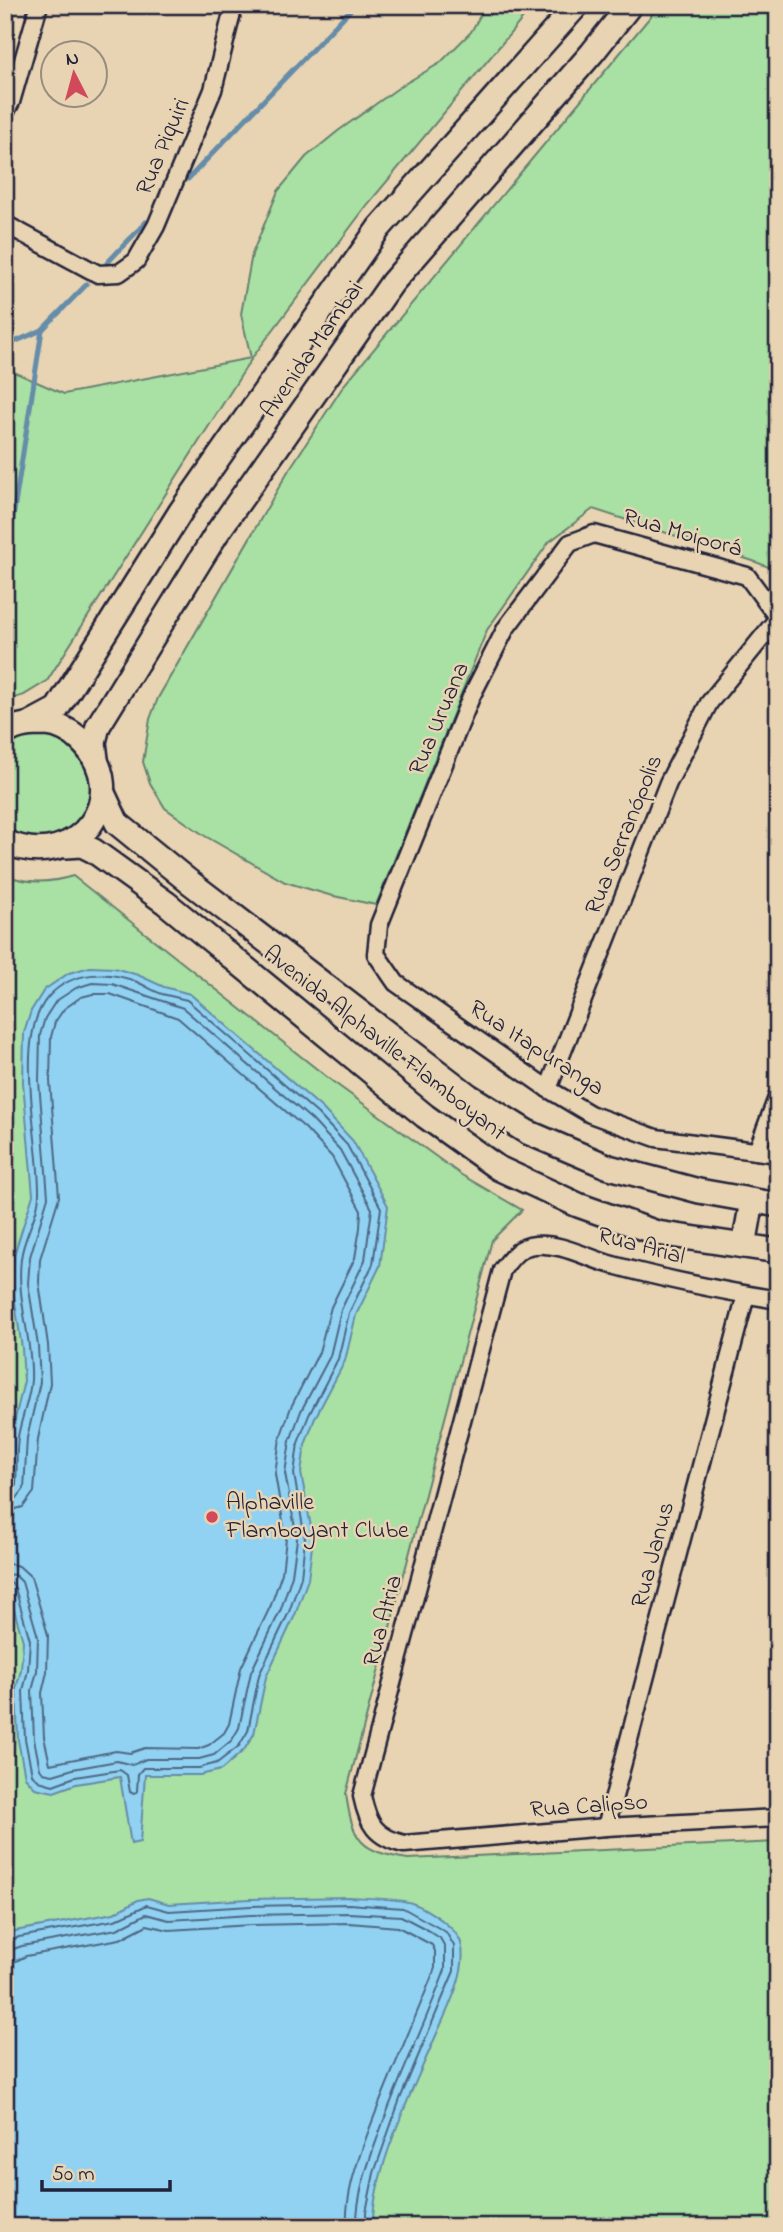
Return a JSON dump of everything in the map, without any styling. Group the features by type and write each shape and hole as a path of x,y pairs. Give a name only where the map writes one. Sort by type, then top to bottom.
{"street":[{"path":"5,113 11,102 38,5"},
{"name":"Rua Piquiri","path":"5,224 97,274 118,272 136,261 156,226 213,90 234,5"},
{"name":"Avenida Mambai","path":"12,729 57,709 181,511 379,228 577,5"},
{"name":"Avenida Mambai","path":"96,759 94,742 98,726 217,533 392,282 592,53 630,5"},
{"name":"Rua Moiporá","path":"594,534 747,576 778,618"},
{"name":"Rua Uruana","path":"376,954 379,925 394,887 471,697 506,628 570,543 594,534"},
{"name":"Rua Serranópolis","path":"548,1089 668,783 709,703 778,618"},
{"path":"12,729 53,725 74,733 92,751 96,759"},
{"name":"Avenida Alphaville Flamboyant","path":"96,759 101,771 103,793 117,824 470,1096 527,1132 609,1167 699,1191 778,1205"},
{"path":"5,842 22,850 44,852 66,846 84,833 97,815 103,793"},
{"name":"Avenida Alphaville Flamboyant","path":"66,846 82,845 94,851 166,903 425,1116 498,1168 578,1205 657,1233 778,1251"},
{"name":"Rua Itapuranga","path":"376,954 396,983 548,1089 590,1114 656,1138 778,1154"},
{"path":"757,1151 778,1095"},
{"path":"744,1246 752,1201"},
{"name":"Rua Arial","path":"502,1270 512,1256 524,1247 536,1244 553,1246 667,1279 778,1300"},
{"name":"Rua Atria","path":"404,1844 389,1840 375,1829 367,1817 362,1796 502,1270"},
{"name":"Rua Janus","path":"606,1828 746,1295"},
{"name":"Rua Calipso","path":"404,1844 778,1818"}],"green space":[{"path":"486,5 534,5 368,204 252,358 47,681 24,695 5,701 5,368 64,394 251,358 241,314 252,254 278,191 306,157 338,131 401,86 440,63 471,32"},
{"path":"660,5 778,5 778,574 774,569 753,561 593,509 549,542 487,630 376,905 285,882 205,836 165,808 150,783 143,762 150,719 158,698 287,473 344,385"},
{"path":"34,733 51,735 68,742 89,770 92,787 90,805 81,820 68,833 52,840 16,837 5,830 5,745 16,738"},
{"name":"Alphaville Flamboyant Clube","path":"5,875 39,882 73,876 332,1081 460,1174 522,1210 492,1240 346,1794 352,1823 356,1834 369,1848 408,1859 778,1842 778,2227 5,2227"}],"water":[{"path":"90,967 114,968 190,994 323,1109 353,1141 388,1206 380,1266 356,1315 345,1361 315,1418 305,1445 301,1473 313,1538 308,1579 295,1615 266,1677 254,1734 244,1750 221,1770 200,1775 145,1775 140,1842 131,1844 120,1777 76,1784 54,1792 35,1788 25,1777 18,1740 16,1689 21,1670 23,1641 5,1578 5,1498 9,1483 11,1436 24,1381 12,1283 14,1255 33,1195 23,1082 24,1033 31,1011 44,990 69,973"},
{"path":"349,1897 396,1900 419,1906 436,1916 458,1936 463,1954 455,1992 386,2157 374,2206 373,2227 5,2227 5,1938 15,1931 114,1913 138,1900 148,1898 169,1904"}],"waterway":[{"path":"188,179 355,5"},
{"path":"107,263 146,222"},
{"path":"5,346 42,330 87,284"},
{"path":"5,569 42,330"}],"place":[{"name":"Alphaville Flamboyant Clube","path":"212,1517"}]}
